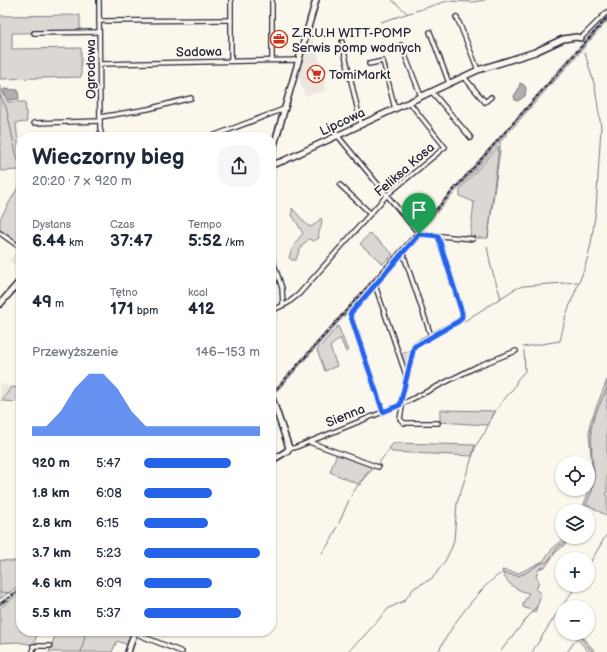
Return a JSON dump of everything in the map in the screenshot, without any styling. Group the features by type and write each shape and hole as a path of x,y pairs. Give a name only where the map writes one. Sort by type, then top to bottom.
{"street":[{"name":"Ogrodowa","path":"99,0 100,119 101,132"},
{"path":"231,0 231,60"},
{"path":"272,0 272,60"},
{"path":"276,138 316,0"},
{"path":"581,38 607,12"},
{"path":"456,17 478,70"},
{"path":"99,21 231,20"},
{"path":"34,33 100,32"},
{"path":"430,32 450,83"},
{"name":"Lipcowa","path":"276,164 478,70 535,52 563,39 576,37 581,38"},
{"path":"342,42 361,124"},
{"path":"401,45 421,96"},
{"name":"Sadowa","path":"100,64 231,60 299,60"},
{"path":"369,64 382,62 395,109"},
{"path":"464,77 484,102 491,97"},
{"path":"432,92 471,138"},
{"path":"34,123 100,119 191,98"},
{"name":"Feliksa Kosa","path":"276,308 298,294 387,194 445,146 409,102"},
{"path":"223,132 284,109"},
{"path":"337,135 419,234 472,239"},
{"name":"Feliksa Kosa","path":"340,186 370,213"},
{"path":"0,233 16,244"},
{"path":"383,412 350,314 419,234"},
{"path":"438,236 462,316 459,321 414,347 400,405 402,407 400,419 404,423 438,423"},
{"path":"403,253 431,336"},
{"path":"276,269 283,292 283,305"},
{"path":"375,285 406,376"},
{"path":"0,304 16,286"},
{"name":"Sienna","path":"276,458 289,448 294,448 400,405 478,366 516,351"},
{"path":"276,410 289,448"},
{"path":"309,442 378,467"},
{"path":"128,652 134,636"},
{"path":"144,636 182,652"},
{"path":"33,652 33,646 50,646"}],"shaded area":[{"path":"607,12 607,23 553,85 547,81 585,38 583,37"},
{"path":"80,15 80,32 12,33 12,49 81,48 81,77 0,79 0,16"},
{"path":"309,23 327,90 305,96 297,71"},
{"path":"520,83 526,88 525,96 518,101 515,100 514,96"},
{"path":"0,86 8,102 25,102 27,122 16,123 16,170 0,171"},
{"path":"4,89 18,90 19,99 8,100 4,93"},
{"path":"499,146 488,238 470,238 474,202 460,196 460,189"},
{"path":"16,191 16,242 0,231 0,219"},
{"path":"292,208 310,227 321,218 322,221 319,238 313,241 309,239 304,243 296,260 289,258 294,245 303,233 292,215"},
{"path":"370,233 393,254 383,264 360,244"},
{"path":"16,252 16,267 9,261"},
{"path":"338,326 348,351 346,352 340,338 330,347 337,366 325,371 317,350"},
{"path":"412,350 407,369 406,369 400,354"},
{"path":"607,380 607,516 595,509 595,504 584,504 587,496 595,496 595,456 591,456 589,434 590,423"},
{"path":"0,384 11,387 0,404"},
{"path":"11,387 16,388 16,402 2,401"},
{"path":"440,410 496,411 487,425 440,422"},
{"path":"394,443 475,445 472,456 392,452 389,448"},
{"path":"337,453 374,466 366,474 360,485 330,472"},
{"path":"558,544 566,544 555,552 546,566 539,569 536,576 539,581 536,590 541,593 535,612 523,607 523,603 529,593 516,588 508,582 502,570 519,573 543,561"},
{"path":"0,560 16,562 16,588 0,599"},
{"path":"16,596 16,636 37,636 34,645 17,642 0,643 0,608"},
{"path":"55,636 131,636 128,645 117,641 112,652 49,652"},
{"path":"578,640 585,640 596,652 589,652"}],"waterway":[{"path":"392,0 407,13"},
{"path":"381,22 447,1 472,2 485,0"},
{"path":"590,40 607,21"},
{"path":"488,237 500,142 586,45"},
{"path":"523,347 560,341 566,315 585,267 591,244 596,209 601,127 595,87 585,53"},
{"path":"0,95 6,107 16,154"},
{"path":"420,231 500,142"},
{"path":"487,246 491,267 501,298"},
{"path":"278,390 401,252"},
{"path":"435,337 466,320 515,289 523,286 578,282"},
{"path":"347,652 363,637 389,608 404,601 414,588 431,579 445,561 454,540 457,503 476,445 485,432 495,411 525,371 524,350"},
{"path":"586,504 592,491 594,479 591,429 594,417 607,388"},
{"path":"377,465 389,450"},
{"path":"359,483 374,468"},
{"path":"351,496 358,485"},
{"path":"339,523 349,500"},
{"path":"322,553 332,539 337,527"},
{"path":"595,554 607,534"},
{"path":"502,573 518,576 526,573 539,564 547,562 559,546 562,544"},
{"path":"438,652 454,625 468,606 485,586 500,574"},
{"path":"0,592 11,593"},
{"path":"566,600 572,592"},
{"path":"500,652 536,607"},
{"path":"532,652 555,616"},
{"path":"81,652 85,636"},
{"path":"567,652 576,640"},
{"path":"582,640 593,652"}],"railway":[{"path":"276,389 607,18"},
{"path":"0,604 16,593"}],"place":[{"name":"Z.R.U.H WITT-POMP Serwis pomp wodnych","path":"279,39"},
{"name":"TomiMarkt","path":"316,74"}],"route":[{"path":"419,234 438,236 462,317 461,320 422,341 414,347 400,405 383,412 350,314 419,234"}]}
